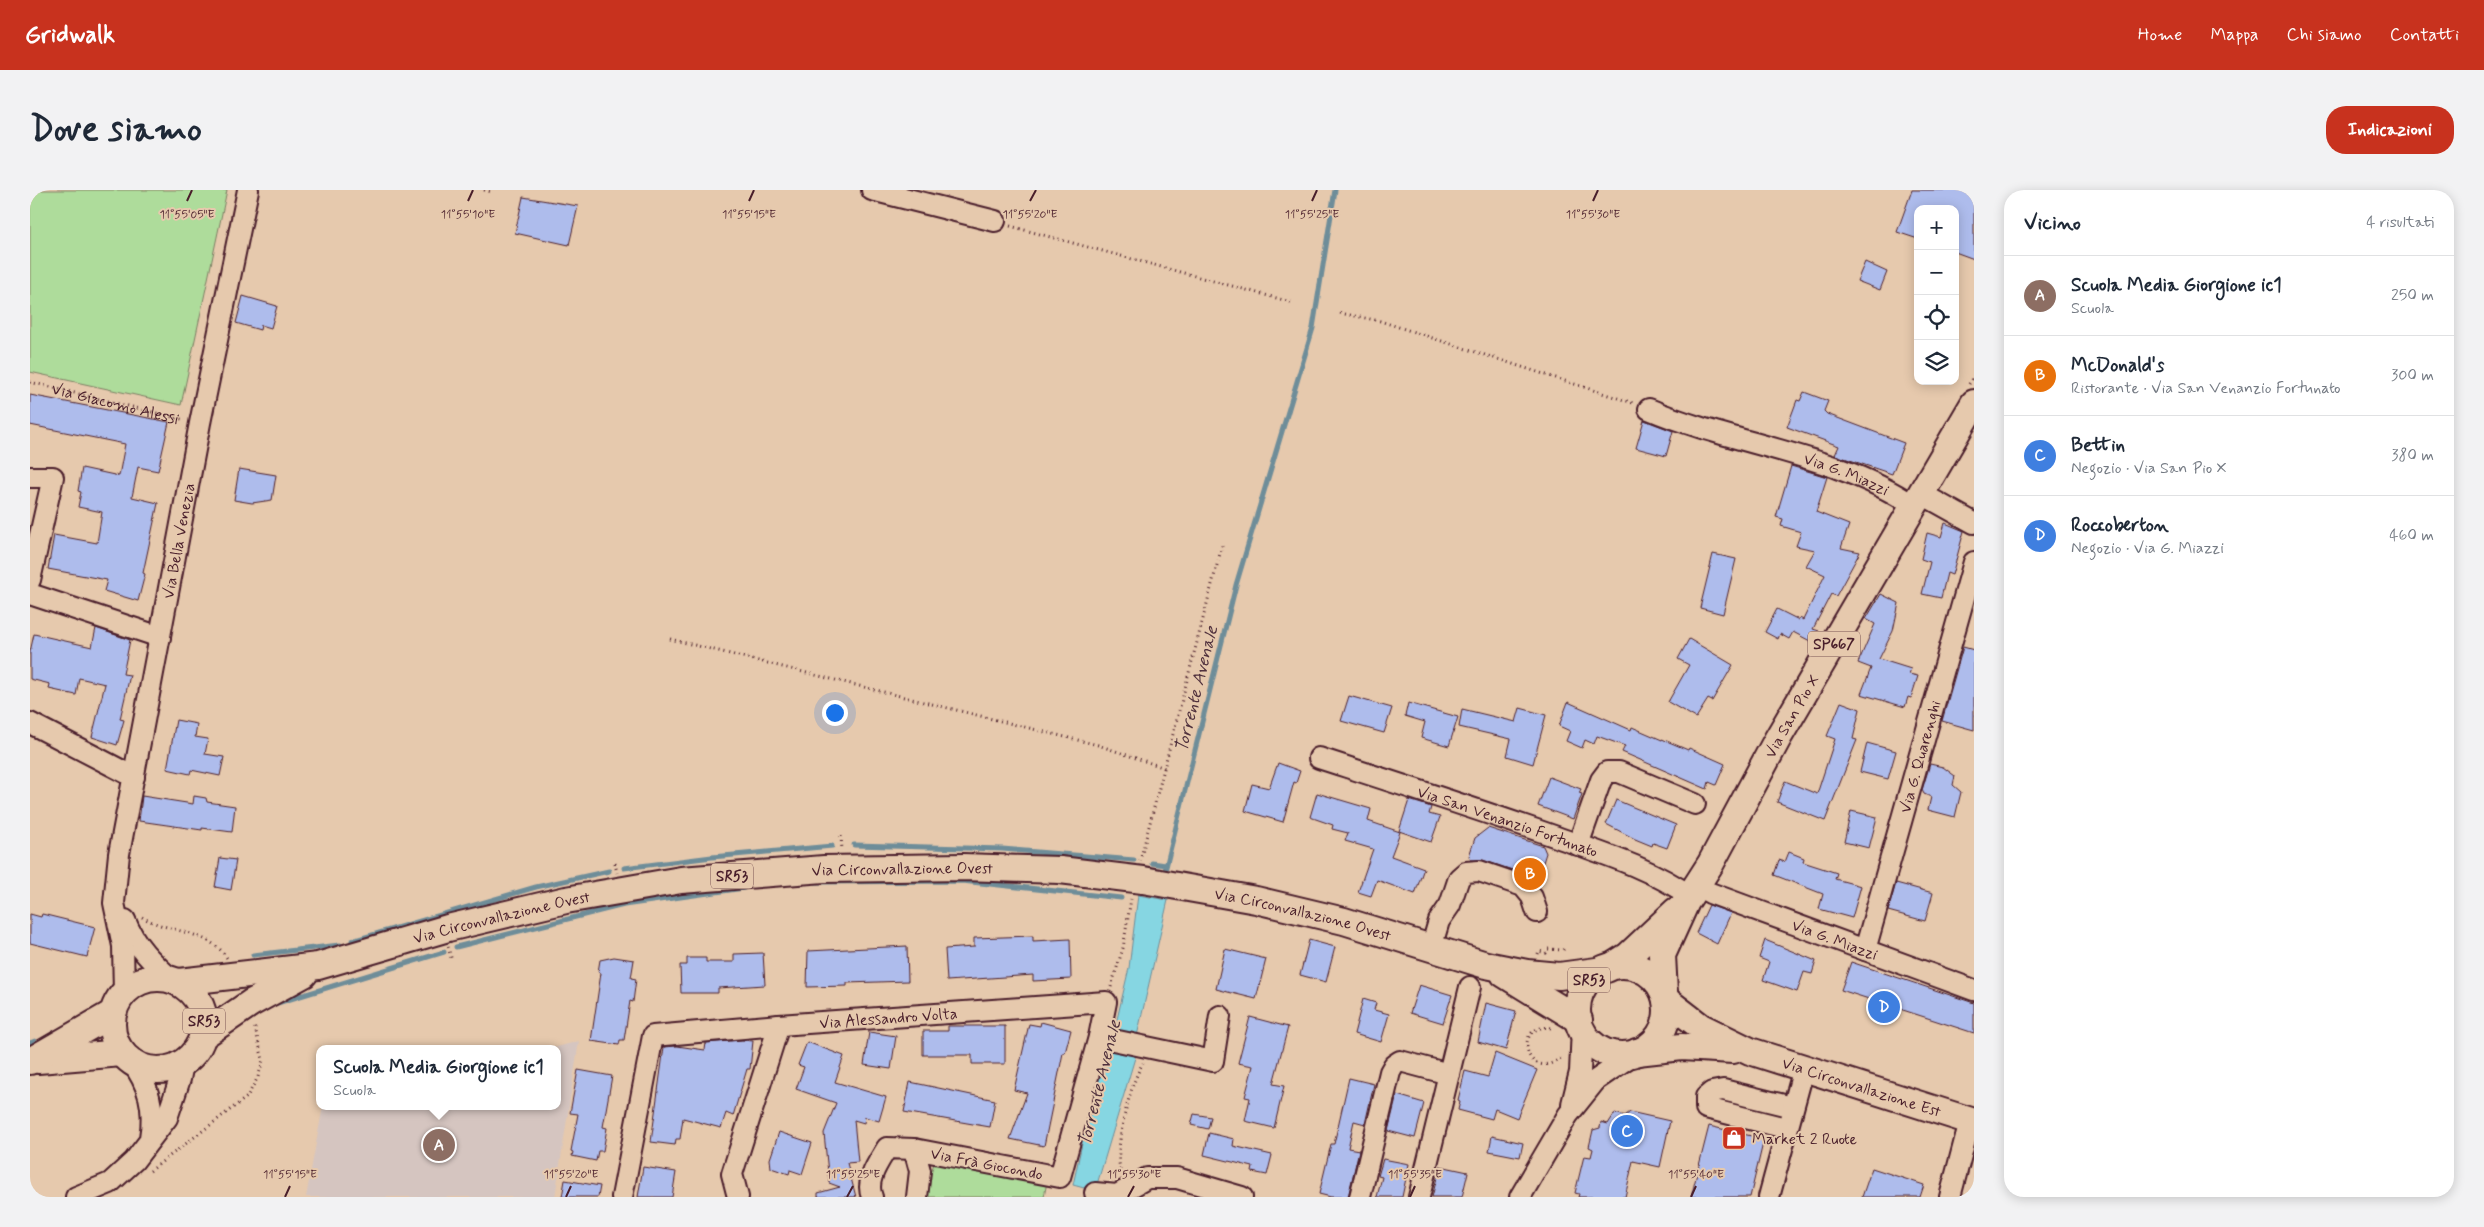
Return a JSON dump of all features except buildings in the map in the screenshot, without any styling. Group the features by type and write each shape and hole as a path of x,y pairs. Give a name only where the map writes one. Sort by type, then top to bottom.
{"main road":[{"name":"Via San Pio X","path":"1665,996 1662,955 1691,895 1778,738 1974,403"},
{"name":"Via Circonvallazione Ovest","path":"31,1061 118,1003 134,984 146,979 159,978 176,981 318,966 448,928 566,900 681,880 824,869 963,867 1060,870 1139,880 1180,886 1300,910 1486,965 1547,976 1565,976 1606,969"},
{"name":"Via San Pio X","path":"1606,969 1628,956 1691,895"},
{"name":"Via Circonvallazione Ovest","path":"1486,965 1572,1026"},
{"name":"Via Circonvallazione Ovest","path":"31,1061 127,1057 151,1070 162,1070 183,1064 196,1051 204,1035 240,1010 318,966"},
{"name":"SR53","path":"1635,1053 1619,1055 1605,1051 1572,1026 1582,992 1589,980 1606,969 1624,966 1640,969 1650,975 1665,996"},
{"name":"SR53","path":"176,981 192,991 200,1004 204,1019 204,1035"},
{"path":"1635,1053 1653,1043 1662,1032 1667,1018 1665,996"},
{"name":"Via Circonvallazione Est","path":"1665,996 1680,1013 1706,1031 1750,1051 1972,1122"},
{"path":"118,1003 112,1027 115,1041 127,1057"},
{"name":"Via Circonvallazione Est","path":"1635,1053 1682,1047 1750,1051"}],"street":[{"name":"Via Bella Venezia","path":"118,1003 123,946 117,922 114,893 119,854 200,424 248,190"},
{"path":"872,190 995,222"},
{"name":"Via G. Miazzi","path":"1650,409 1695,427 1852,475 1974,523"},
{"path":"30,476 53,476 30,580"},
{"name":"Via G. Quarenghi","path":"1865,950 1974,562"},
{"path":"30,594 160,637"},
{"path":"30,723 134,777"},
{"name":"Via San Venanzio Fortunato","path":"1319,758 1578,845 1643,870 1672,883 1691,895"},
{"path":"1578,845 1601,780 1608,772 1619,772 1695,804"},
{"path":"1431,948 1439,921 1458,892 1459,878 1466,872 1475,870 1485,872 1523,886 1532,897 1537,912"},
{"name":"Via Bella Venezia","path":"114,893 132,938 141,950 176,981"},
{"name":"Via G. Miazzi","path":"1691,895 1710,893 1974,990"},
{"path":"1420,1197 1470,987"},
{"path":"1106,1002 1106,1038 1213,1061 1220,1016"},
{"name":"Via Alessandro Volta","path":"622,1197 653,1036 779,1024 1106,1002"},
{"path":"738,1197 732,1174 779,1024"},
{"path":"1568,1115 1580,1072 1572,1026"},
{"name":"Via Frà Giocondo","path":"872,1197 868,1188 874,1170 887,1148 914,1149 1060,1177 1106,1038"},
{"path":"1520,1197 1568,1115 1596,1080 1635,1053"},
{"path":"127,1057 147,1086 152,1116 150,1138"},
{"path":"1360,1197 1390,1072 1394,1065 1400,1061 1449,1074"},
{"path":"76,1197 117,1178 134,1161 167,1118 183,1064"},
{"path":"1769,1197 1786,1128 1804,1068"},
{"path":"1786,1128 1706,1108 1706,1097 1712,1092 1723,1090 1792,1108"},
{"path":"1950,1197 1972,1122"},
{"name":"Via Frà Giocondo","path":"914,1149 920,1171 917,1197"},
{"path":"1095,1193 1117,1195 1147,1178 1177,1178 1242,1197"}],"path":[{"path":"484,190 492,192"},
{"path":"995,222 1292,302"},
{"path":"1340,313 1380,321 1650,409"},
{"name":"Via Giacomo Alessi","path":"30,382 200,424"},
{"path":"1106,1002 1123,948 1126,919 1139,880 1222,542"},
{"path":"670,639 1071,738 1165,768"},
{"path":"140,916 160,926 180,930 214,943 231,964"},
{"path":"1546,953 1548,949 1561,950 1565,947"},
{"path":"144,1176 206,1126 247,1097 260,1072 263,1055 252,1019"},
{"path":"1562,1057 1552,1064 1544,1066 1531,1058 1527,1051 1528,1039 1532,1032 1543,1027 1572,1026"},
{"path":"1134,1185 1120,1171 1118,1154 1134,1082 1145,1058 1141,1044"},
{"path":"1566,1055 1567,1060"}],"shaded area":[{"path":"579,1041 555,1197 306,1197 322,1110 561,1110 561,1046"}],"green space":[{"path":"30,190 227,190 181,405 30,372"},
{"path":"934,1163 1048,1177 1044,1197 924,1197"}],"water":[{"path":"1138,895 1168,900 1137,1036 1114,1032 1129,968"},
{"path":"1107,1046 1137,1051 1095,1191 1073,1185 1088,1116"}],"waterway":[{"name":"Torrente Avenale","path":"1164,875 1236,585 1313,328 1335,190"},
{"path":"854,845 1002,849 1134,860"},
{"path":"624,868 712,857 832,846"},
{"path":"1152,863 1166,865"},
{"path":"352,941 536,887 609,871"},
{"path":"815,882 962,881 1121,898"},
{"path":"456,947 624,905 744,888"},
{"path":"253,955 340,945"},
{"path":"274,1004 444,952"},
{"path":"30,1043 35,1041"}],"place":[{"name":"McDonald's","path":"1530,874"},
{"name":"Roccoberton","path":"1884,1007"},
{"name":"Bettin","path":"1627,1131"},
{"name":"Market 2 Ruote","path":"1734,1138"},
{"name":"Scuola Media Giorgione ic1","path":"439,1145"}]}
